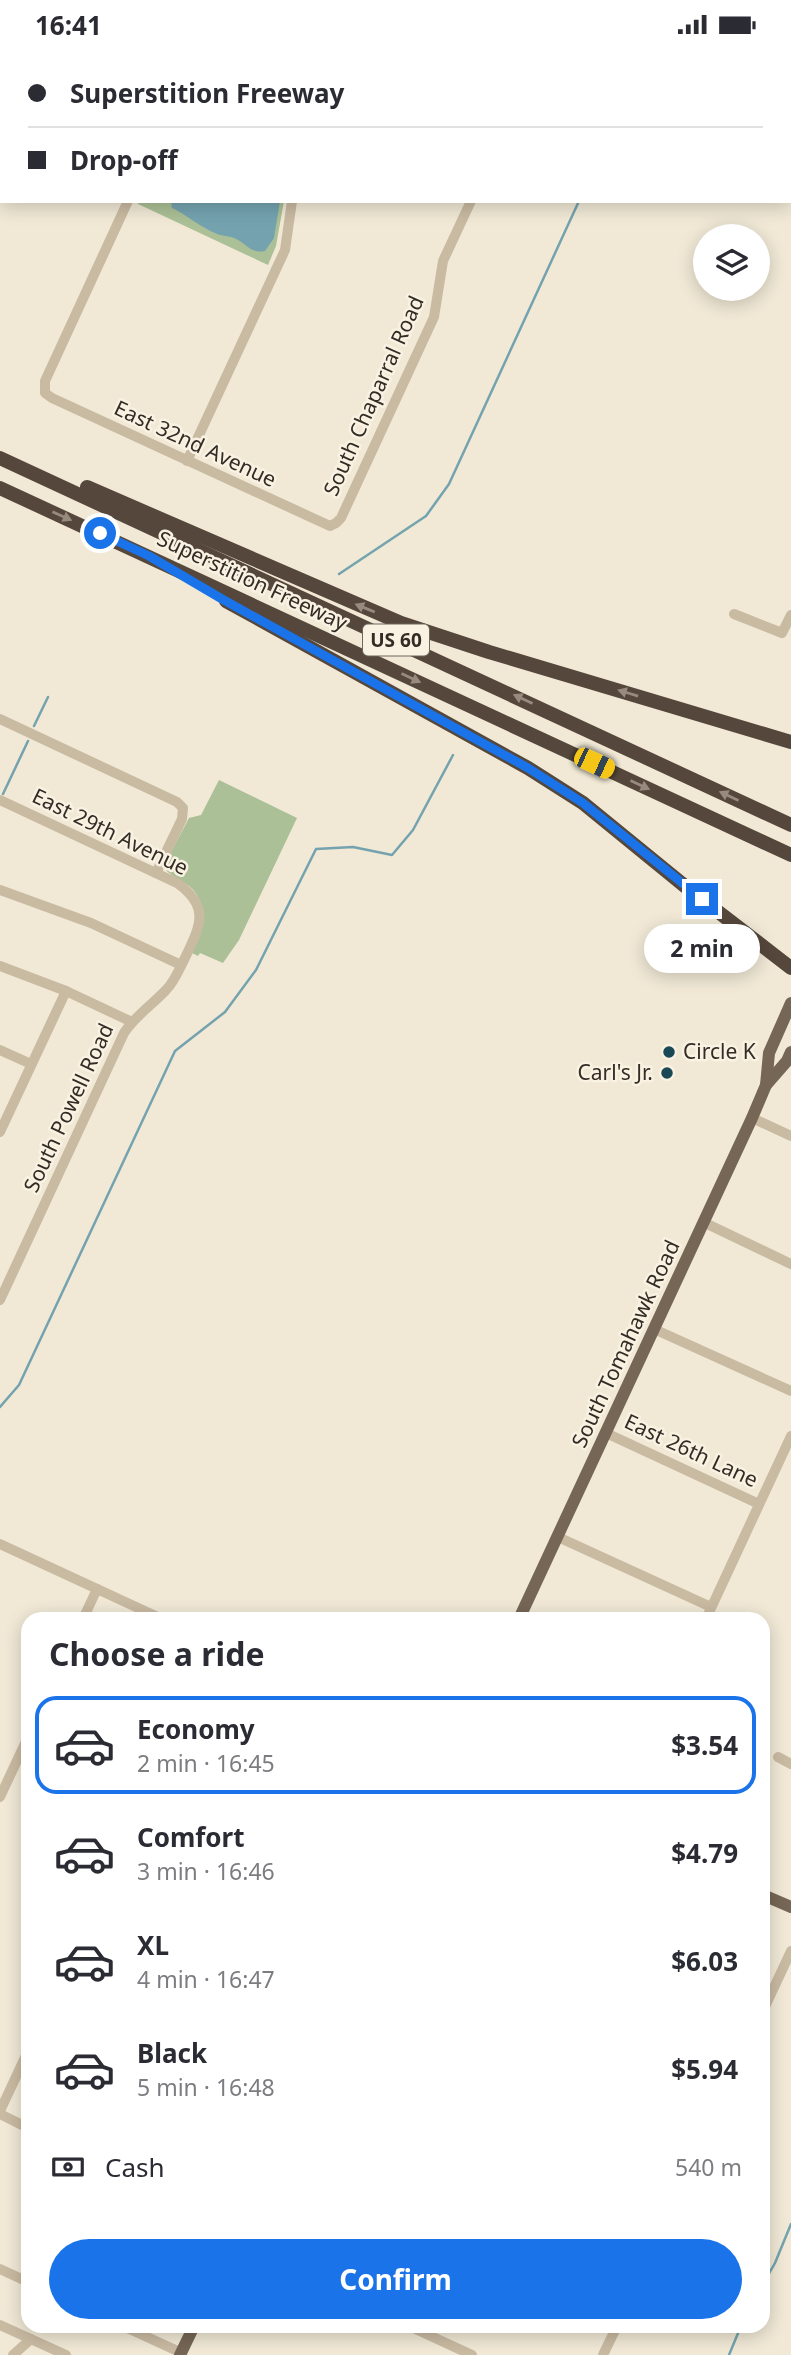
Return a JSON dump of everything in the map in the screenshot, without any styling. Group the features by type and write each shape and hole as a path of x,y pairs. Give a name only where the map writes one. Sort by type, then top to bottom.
{"highway":[{"path":"0,456 95,490 401,622 489,652 791,742"},
{"name":"Superstition Freeway","path":"0,456 791,825"},
{"name":"Superstition Freeway","path":"0,488 791,855"},
{"path":"149,556 528,768 583,803 791,968"}],"main road":[{"name":"South Tomahawk Road","path":"522,1612 752,1118 766,1085 769,1053 791,1003"},
{"name":"South Tomahawk Road","path":"766,1085 787,1061 791,1052"},
{"path":"770,1898 791,1907"},
{"path":"181,2354 191,2333"}],"street":[{"name":"East 32nd Avenue","path":"127,203 45,381 44,389 52,398 323,525 333,525"},
{"path":"187,461 285,250 292,203"},
{"name":"South Chaparral Road","path":"333,525 341,518 434,317 443,261 470,203"},
{"path":"734,614 782,633 791,615"},
{"path":"0,719 177,802 183,808 181,819 156,873"},
{"name":"East 29th Avenue","path":"0,800 177,883 190,892 198,905"},
{"path":"0,890 91,923 181,965"},
{"name":"South Powell Road","path":"0,1300 124,1033 167,989 181,965 197,932 200,919 198,905"},
{"path":"0,966 66,991 132,1022"},
{"path":"0,1132 66,991"},
{"path":"0,1050 31,1064"},
{"path":"752,1118 790,1132"},
{"path":"703,1222 791,1264"},
{"path":"654,1329 791,1391"},
{"name":"East 26th Lane","path":"606,1433 759,1504"},
{"path":"709,1612 791,1436"},
{"path":"558,1537 711,1607"},
{"path":"0,1544 147,1612"},
{"path":"86,1612 97,1589"},
{"path":"0,1797 21,1752"},
{"path":"778,1757 791,1764"},
{"path":"770,1996 791,1951"},
{"path":"21,2066 0,2113 21,2124"},
{"path":"0,2269 21,2279"},
{"path":"0,2325 66,2355"},
{"path":"138,2333 181,2354"},
{"path":"424,2333 472,2355"},
{"path":"603,2355 614,2333"},
{"path":"13,2355 31,2339"}],"green space":[{"path":"284,203 276,246 268,265 138,204"},
{"path":"219,780 297,818 239,940 223,963 200,953 198,956 192,953 202,927 203,910 196,893 166,870 170,854 189,818 201,815"}],"water":[{"path":"171,203 280,203 274,238 265,251 260,252 233,238 204,228 172,208"}],"waterway":[{"path":"339,574 426,516 449,484 578,203"},
{"path":"34,726 48,697"},
{"path":"3,794 28,741"},
{"path":"0,1407 19,1385 175,1051 225,1012 256,970 316,849 353,847 392,855 413,830 453,755"},
{"path":"770,2272 791,2224"},
{"path":"729,2355 738,2333"}],"place":[{"name":"Circle K","path":"669,1052"},
{"name":"Carl's Jr.","path":"667,1073"}],"route":[{"path":"100,533 149,556 528,768 583,803 702,899"}]}
